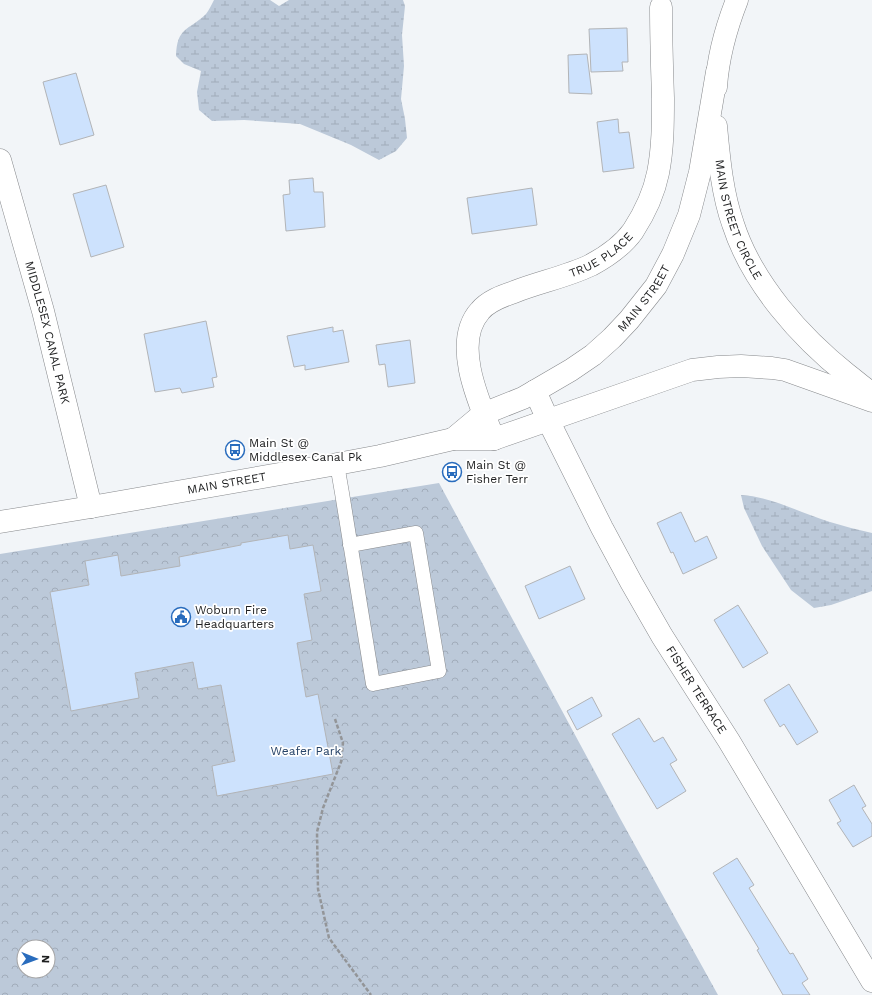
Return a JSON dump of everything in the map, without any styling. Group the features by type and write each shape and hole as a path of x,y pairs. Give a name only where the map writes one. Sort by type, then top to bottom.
{"main road":[{"name":"MAIN STREET CIRCLE","path":"737,0 722,44 717,72 715,99 718,153 728,208 738,240 764,286 803,335 840,369 872,393"},
{"name":"TRUE PLACE","path":"494,439 483,414 471,374 467,355 469,332 476,315 484,306 501,297 578,271 598,261 624,241 632,232 654,190 661,157 663,131 661,7"},
{"name":"MAIN STREET","path":"453,439 483,414 523,398 571,370 612,338 648,296 666,270 680,239 695,195 717,72"},
{"name":"MIDDLESEX CANAL PARK","path":"0,160 42,311 91,507"},
{"name":"MAIN STREET","path":"0,522 337,464 380,456 453,439 494,439 692,370 729,366 785,370 872,401"},
{"name":"FISHER TERRACE","path":"535,391 602,528 658,629 733,748 872,982"}],"lane":[{"path":"337,464 350,545 373,684 439,671 416,533 350,545"}],"path":[{"path":"335,719 343,743 341,762 323,808 316,832 318,889 329,938 370,995"}],"green space":[{"path":"214,0 270,0 279,6 289,0 403,0 405,6 402,35 404,66 401,99 407,138 396,151 379,160 351,145 300,124 244,120 212,121 199,110 197,92 201,71 184,64 176,56 181,34 206,14"},
{"name":"Weafer Park","path":"439,483 621,820 718,995 0,995 0,554"},
{"path":"741,495 753,496 775,502 830,522 872,533 872,591 831,605 814,608 791,590 762,546 744,508"}],"building":[{"path":"627,28 628,62 622,62 623,71 591,72 589,29"},
{"path":"587,54 592,94 569,93 568,55"},
{"path":"76,73 94,135 60,145 43,82"},
{"path":"618,119 619,133 629,132 634,168 603,172 597,122"},
{"path":"313,178 314,192 323,192 325,227 286,231 283,195 290,194 289,180"},
{"path":"106,185 124,247 91,257 73,194"},
{"path":"532,188 537,225 472,234 467,198"},
{"path":"206,321 217,377 212,378 214,387 182,393 180,388 155,392 144,334"},
{"path":"333,327 333,332 343,330 349,362 305,370 305,365 294,367 287,336"},
{"path":"410,340 415,383 388,387 385,364 379,365 376,345"},
{"path":"681,512 695,542 707,536 717,558 683,574 657,523"},
{"name":"Woburn Fire Headquarters","path":"288,535 290,549 313,545 321,591 304,594 312,640 297,643 306,697 318,694 333,774 217,796 212,766 235,761 221,685 198,689 193,662 135,673 139,698 71,711 50,592 89,585 85,561 118,555 121,576 180,566 179,557 241,545 241,543"},
{"path":"570,566 585,599 539,619 525,586"},
{"path":"738,605 768,653 743,668 714,620"},
{"path":"789,684 818,732 797,745 784,724 780,727 764,700"},
{"path":"592,697 602,716 577,730 567,711"},
{"path":"639,718 654,742 663,737 677,760 670,764 686,791 657,809 612,734"},
{"path":"854,785 866,806 862,808 872,824 872,836 853,847 837,823 841,821 829,800"},
{"path":"737,858 754,885 749,888 790,954 793,953 808,979 802,983 810,995 783,995 757,950 759,949 713,873"}],"place":[{"name":"Main St @ Middlesex Canal Pk","path":"235,450"},
{"name":"Main St @ Fisher Terr","path":"452,472"},
{"name":"Woburn Fire Headquarters","path":"181,617"}]}
